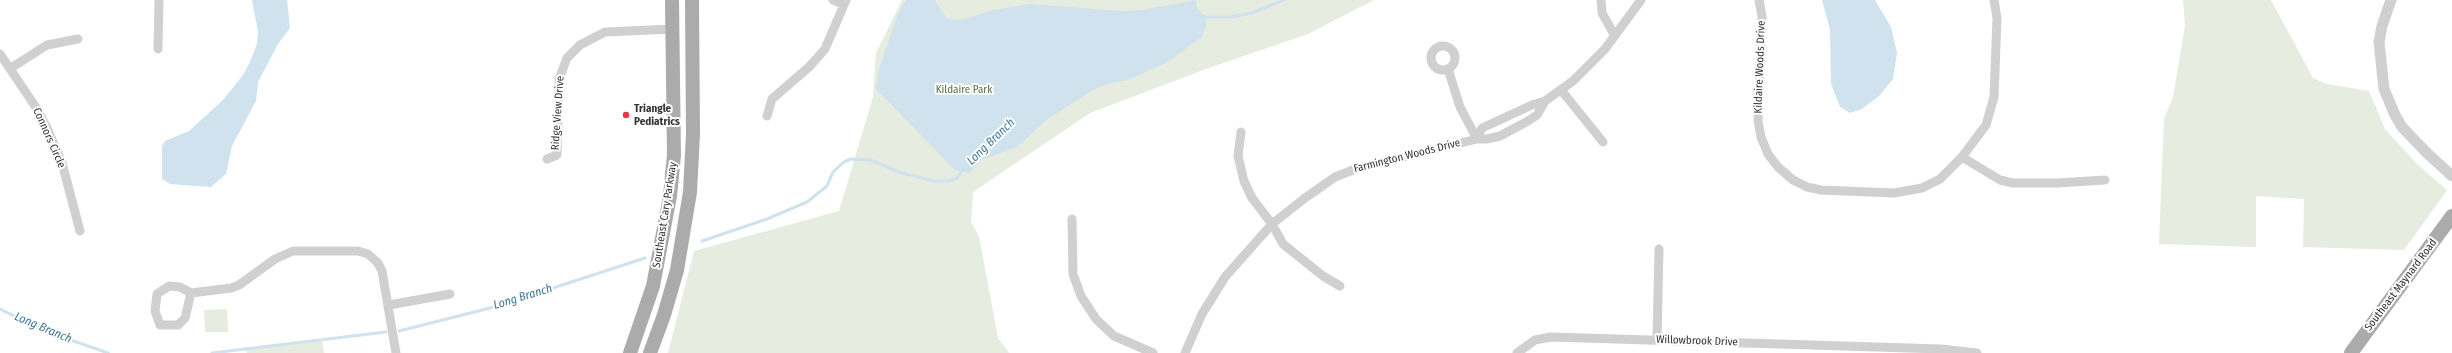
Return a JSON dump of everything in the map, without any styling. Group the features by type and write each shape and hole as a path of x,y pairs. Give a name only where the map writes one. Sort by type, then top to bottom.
{"main road":[{"name":"Southeast Cary Parkway","path":"630,353 653,286 670,196 674,155 672,0"},
{"name":"Southeast Cary Parkway","path":"650,353 664,315 676,270 690,192 693,134 692,0"},
{"name":"Southeast Maynard Road","path":"2350,353 2452,216"}],"street":[{"path":"158,49 159,0"},
{"path":"767,116 772,98 809,67 825,49 845,2 833,0"},
{"path":"1601,0 1602,14 1615,36"},
{"name":"Farmington Woods Drive","path":"1476,139 1482,128 1532,105 1545,101 1561,90 1587,67 1615,36 1641,0"},
{"name":"Kildaire Woods Drive","path":"1759,0 1762,16 1757,104 1760,131 1768,154 1778,168 1792,180 1807,187 1821,190 1910,191 1922,188 1940,179 1981,133 1992,108 1997,18 1994,0"},
{"path":"2390,0 2382,26 2380,42 2379,58 2384,89 2402,127 2452,176"},
{"name":"Ridge View Drive","path":"546,158 557,155 559,79 567,58 580,45 605,32 673,29"},
{"path":"11,68 47,45 78,39"},
{"name":"Connors Circle","path":"0,54 11,68 37,109 55,146 62,163 80,231"},
{"path":"1448,69 1460,108 1476,139"},
{"path":"1561,90 1603,142"},
{"name":"Farmington Woods Drive","path":"1185,353 1202,314 1225,277 1272,224 1305,198 1346,172 1476,139 1487,139 1500,136 1518,127 1537,114 1545,101"},
{"path":"1241,132 1238,156 1244,181 1252,198 1272,224 1283,244 1340,286"},
{"path":"1962,156 2000,180 2013,183 2057,183 2105,180"},
{"path":"1072,219 1073,274 1081,296 1096,319 1114,336 1153,353"},
{"path":"1656,340 1659,249"},
{"path":"192,292 185,318 178,325 160,325 155,311 157,294 162,288 174,286 192,292 239,285 274,259 294,250 358,251 368,254 380,267 386,282 396,353"},
{"path":"389,305 450,294"},
{"name":"Willowbrook Drive","path":"1517,353 1535,340 1551,337 1941,349 1977,353"}],"green space":[{"name":"Kildaire Park","path":"902,0 1374,0 1308,34 1203,70 1090,113 973,192 971,222 979,236 998,338 1009,353 668,353 694,251 839,211 873,97 876,53"},
{"path":"2183,0 2271,0 2313,78 2327,84 2369,91 2385,129 2417,164 2447,190 2404,250 2303,247 2304,199 2256,196 2256,247 2159,244 2164,119 2173,97 2185,26"},
{"path":"227,309 228,332 205,332 204,310"},
{"path":"322,340 324,353 247,353 246,350"}],"water":[{"path":"252,0 287,0 290,28 278,44 258,82 256,101 232,146 226,174 211,187 170,184 162,179 162,146 165,141 189,131 223,100 243,75 250,62 257,44 258,31"},
{"path":"906,0 935,0 947,19 961,20 994,10 1029,4 1121,11 1142,10 1196,0 1197,8 1205,16 1206,25 1202,37 1167,62 1128,80 1107,84 1091,91 1045,121 1017,147 981,160 970,173 955,170 876,89 879,69 898,14"},
{"path":"1822,0 1875,0 1891,27 1897,53 1893,79 1879,96 1862,109 1850,113 1840,107 1831,84 1830,29"}],"waterway":[{"name":"Long Branch","path":"1203,17 1231,17 1252,13 1284,0"},
{"name":"Long Branch","path":"702,241 767,219 807,202 827,186 833,172 844,162 851,159 870,160 902,173 934,181 949,181 957,178 964,168"},
{"name":"Long Branch","path":"399,331 498,306 645,258"},
{"name":"Long Branch","path":"0,309 45,331 108,353"},
{"name":"Long Branch","path":"212,353 386,332"}],"place":[{"name":"Triangle Pediatrics","path":"626,115"}]}
